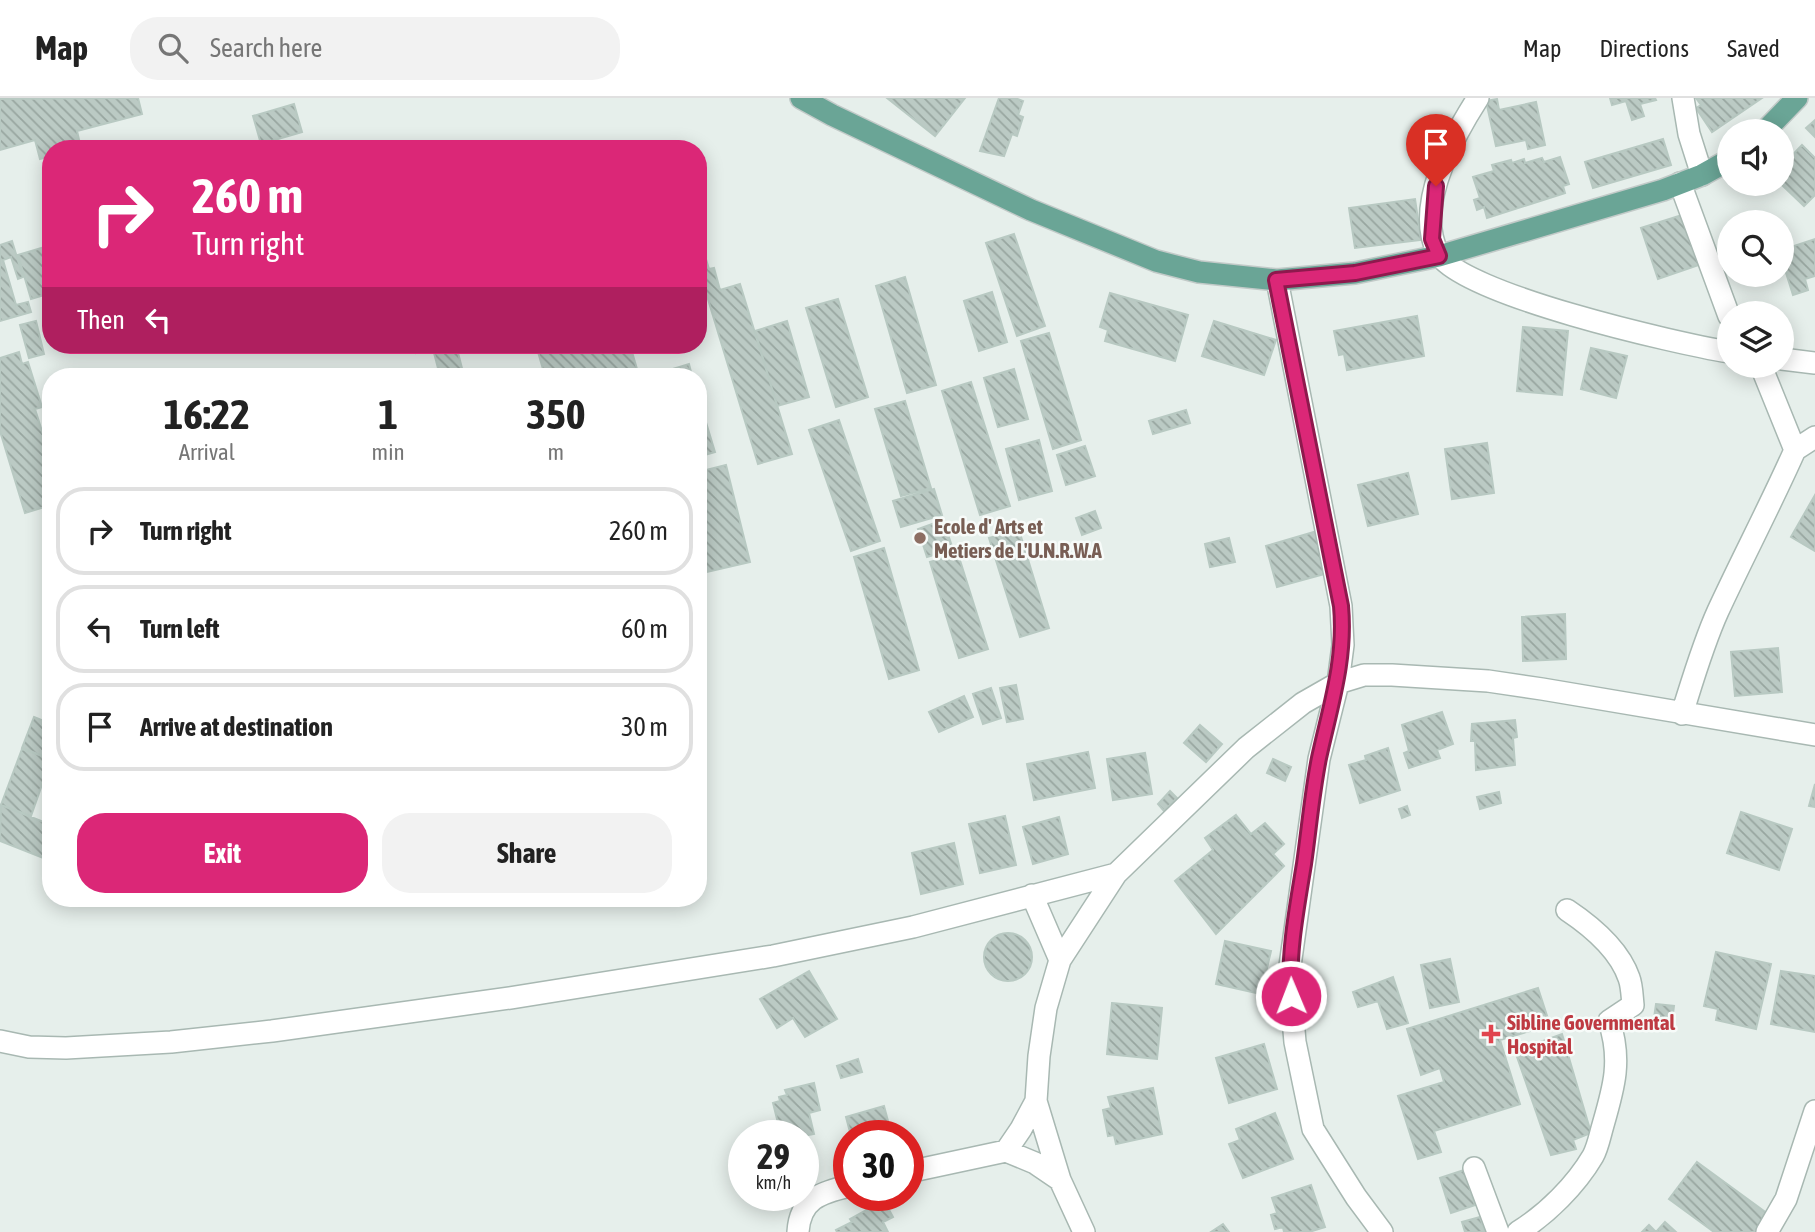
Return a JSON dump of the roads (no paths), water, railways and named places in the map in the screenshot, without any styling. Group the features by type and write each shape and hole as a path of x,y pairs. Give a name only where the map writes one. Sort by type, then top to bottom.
{"main road":[{"path":"802,98 1031,210 1156,261 1199,272 1276,280 1355,273 1439,256 1562,222 1680,183 1717,166"},
{"path":"1777,119 1797,98"}],"street":[{"path":"1478,98 1438,170 1432,239 1439,256 1477,279 1530,302 1615,328 1717,349"},
{"path":"1683,98 1689,134 1702,174"},
{"path":"1680,183 1723,301"},
{"path":"1276,280 1341,606 1343,645 1338,682 1319,759 1289,973 1295,1042 1313,1129 1356,1197 1382,1232"},
{"path":"1794,360 1815,363"},
{"path":"1766,378 1795,450"},
{"path":"1682,714 1717,612 1763,522 1795,450 1815,437"},
{"path":"1084,1232 1060,1180 1036,1101 1046,1008 1060,960 1116,874 1246,748 1303,703 1338,682 1364,675 1488,681 1815,735"},
{"path":"0,1041 29,1047 66,1048 171,1042 351,1021 509,998 773,956 913,927 1116,874"},
{"path":"1032,895 1060,960"},
{"path":"1518,1232 1575,1182 1594,1154 1615,1083 1616,1043 1609,1021 1633,1005 1630,979 1622,964 1588,925 1567,910"},
{"path":"1006,1151 1036,1101"},
{"path":"1767,1232 1786,1199 1815,1111"},
{"path":"924,1169 1006,1151 1035,1163 1060,1180"},
{"path":"1474,1168 1498,1232"},
{"path":"798,1232 799,1217 806,1205 816,1197 833,1191"}],"place":[{"name":"Ecole d' Arts et Metiers de L'U.N.R.W.A","path":"920,538"},
{"name":"Sibline Governmental Hospital","path":"1491,1034"}]}
